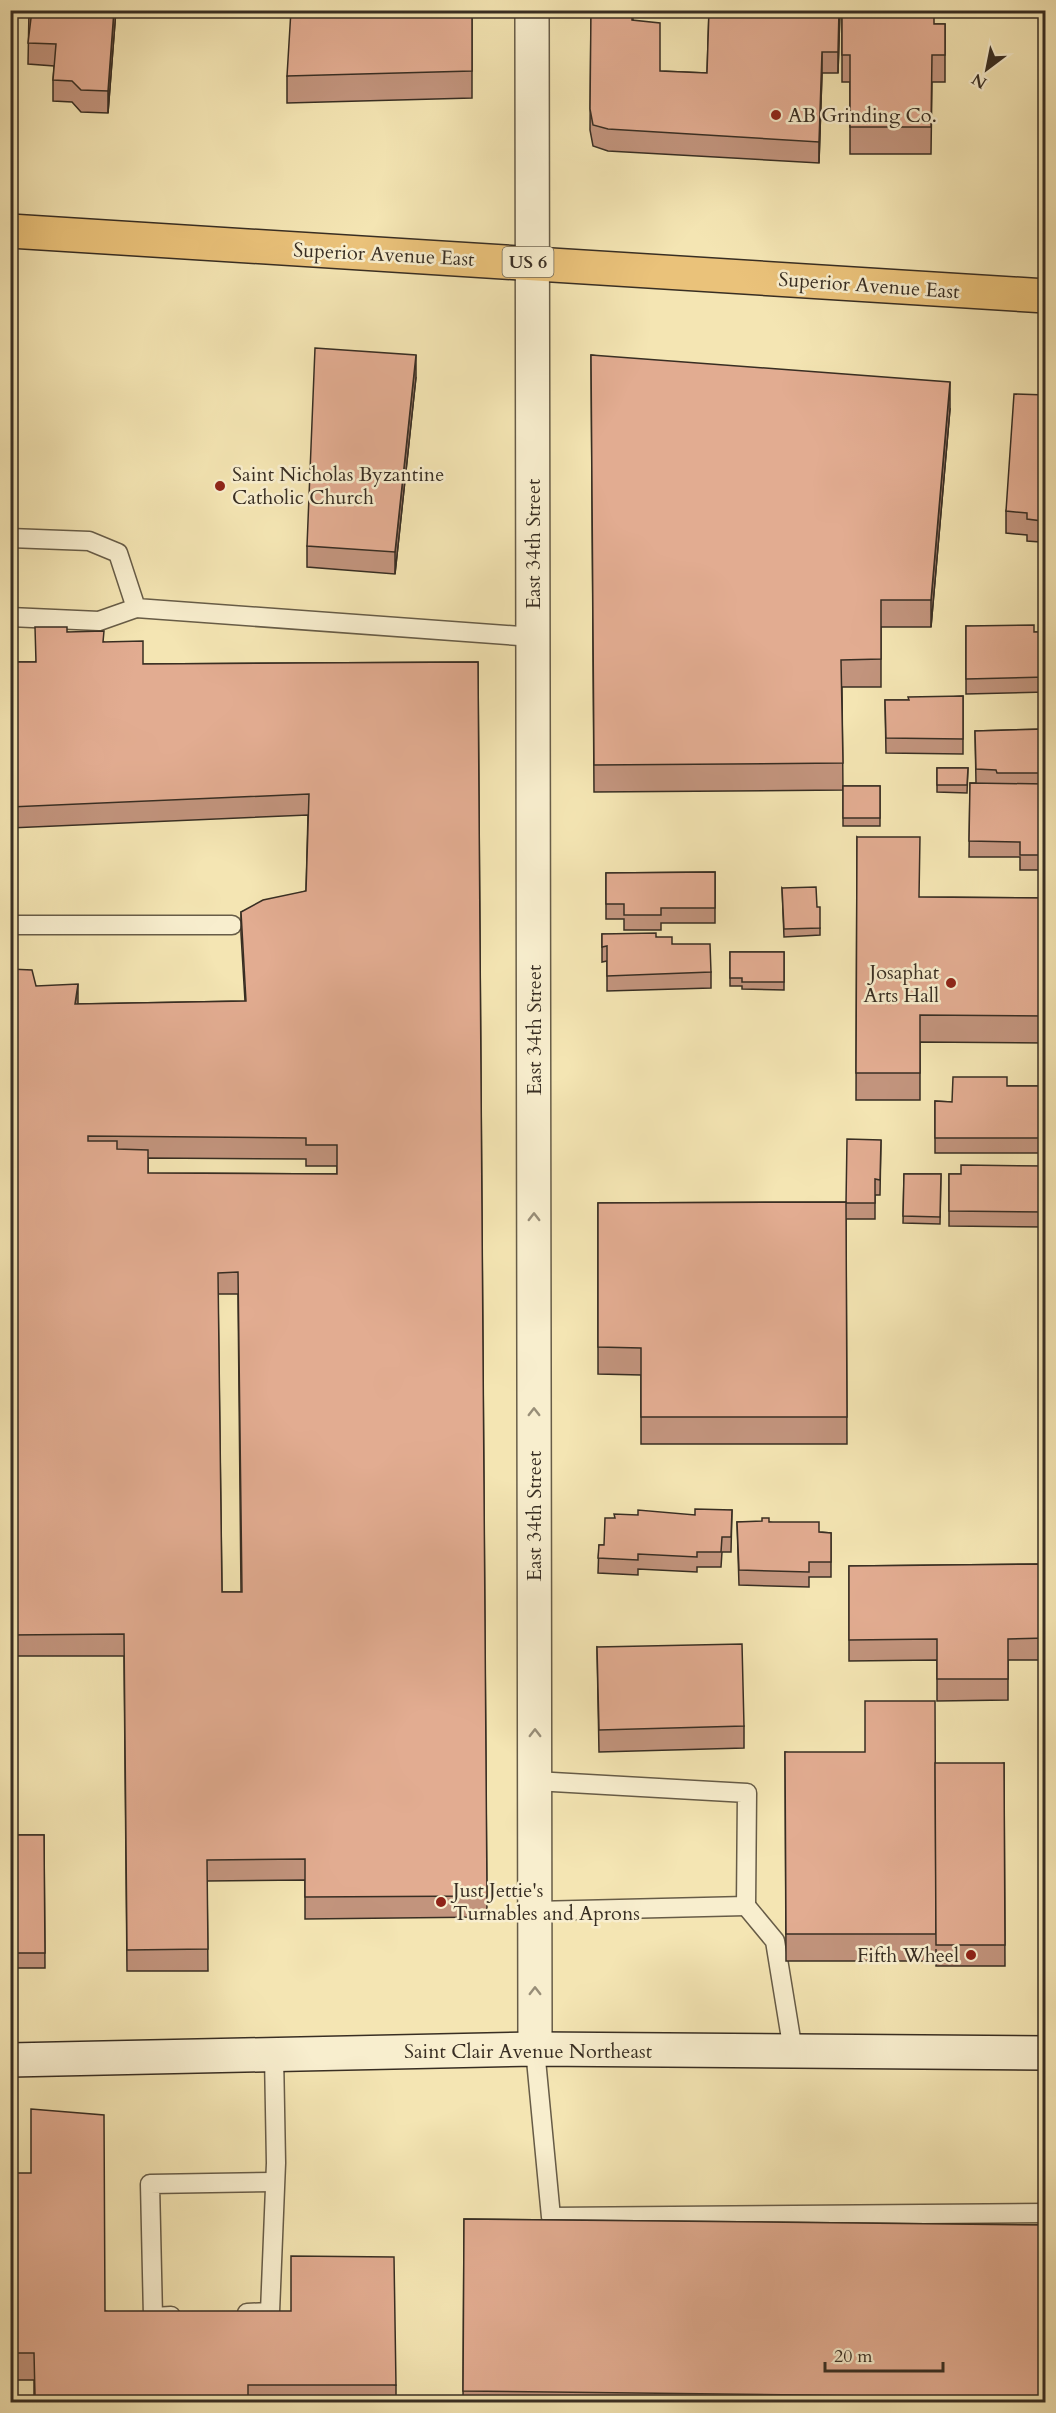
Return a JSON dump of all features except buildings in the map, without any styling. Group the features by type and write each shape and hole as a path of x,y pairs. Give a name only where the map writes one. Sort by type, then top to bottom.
{"main road":[{"name":"Superior Avenue East","path":"10,231 1046,296"}],"street":[{"name":"East 34th Street","path":"532,10 535,2049"},
{"name":"Saint Clair Avenue Northeast","path":"10,2060 535,2049 1046,2053"}],"lane":[{"path":"10,538 89,541 118,553 136,608"},
{"path":"10,617 99,621 136,608 534,637"},
{"path":"10,925 232,925"},
{"path":"535,1782 747,1793 746,1906 775,1941 793,2051"},
{"path":"535,1911 746,1906"},
{"path":"535,2049 550,2217 1046,2212"},
{"path":"223,2314 270,2312 274,2182 274,2055"},
{"path":"188,2315 153,2317 150,2184 274,2182"}],"place":[{"name":"AB Grinding Co.","path":"776,115"},
{"name":"Saint Nicholas Byzantine Catholic Church","path":"220,486"},
{"name":"Josaphat Arts Hall","path":"951,983"},
{"name":"Just Jettie's Turnables and Aprons","path":"441,1902"},
{"name":"Fifth Wheel","path":"971,1955"}]}
